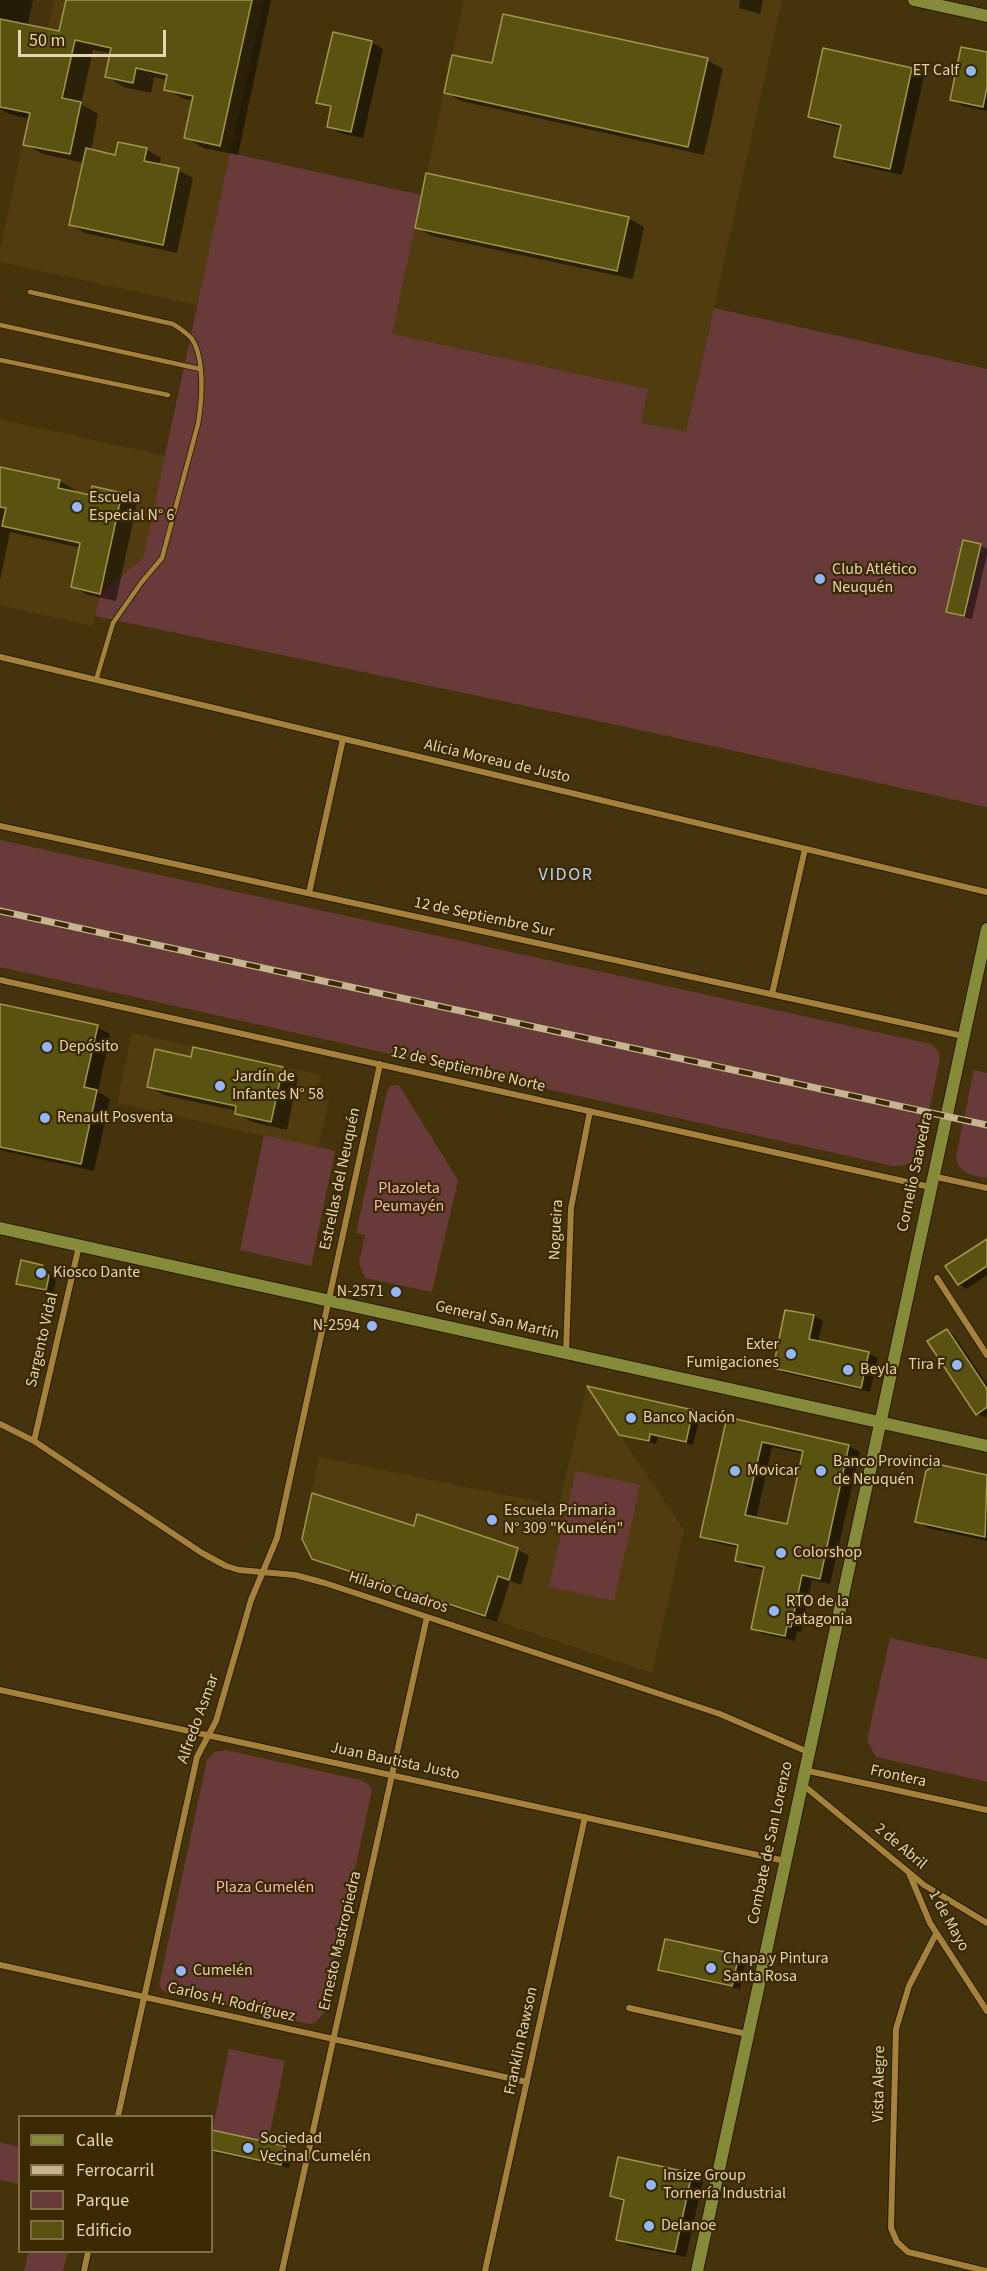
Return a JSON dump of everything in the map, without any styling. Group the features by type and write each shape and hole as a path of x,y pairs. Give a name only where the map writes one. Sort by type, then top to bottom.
{"main road":[{"path":"914,0 987,16"},
{"name":"Cornelio Saavedra","path":"879,1422 987,929"},
{"name":"General San Martín","path":"0,1228 987,1446"},
{"name":"Combate de San Lorenzo","path":"696,2271 879,1422"}],"street":[{"name":"Alicia Moreau de Justo","path":"0,657 987,892"},
{"path":"309,893 343,739"},
{"name":"12 de Septiembre Sur","path":"0,826 963,1036"},
{"path":"772,994 805,849"},
{"name":"12 de Septiembre Norte","path":"0,980 590,1111 931,1181 987,1188"},
{"name":"Estrellas del Neuquén","path":"328,1300 380,1064"},
{"name":"Nogueira","path":"566,1353 571,1208 590,1111"},
{"name":"Sargento Vidal","path":"34,1441 79,1245"},
{"path":"937,1278 987,1355"},
{"name":"Alfredo Asmar","path":"118,2115 197,1757 219,1713 251,1600 277,1538 328,1300"},
{"name":"Hilario Cuadros","path":"0,1424 34,1441 213,1560 239,1570 310,1578 739,1721 808,1752"},
{"name":"Ernesto Mastropiedra","path":"282,2271 428,1617"},
{"name":"Juan Bautista Justo","path":"0,1690 785,1861"},
{"name":"Frontera","path":"804,1770 987,1810"},
{"name":"2 de Abril","path":"802,1783 909,1872 942,1896 987,1923"},
{"name":"Franklin Rawson","path":"485,2271 585,1817"},
{"name":"1 de Mayo","path":"909,1872 923,1910 936,1934 987,2011"},
{"name":"Vista Alegre","path":"936,1934 909,1986 896,2029 891,2219 897,2242 901,2248 915,2256 942,2262"},
{"name":"Carlos H. Rodríguez","path":"0,1965 527,2082"},
{"path":"629,2008 747,2034"},
{"path":"84,2271 88,2253"},
{"path":"939,2271 942,2262 986,2271"}],"lane":[{"path":"30,292 173,324 191,337 200,360 201,402 198,423 162,558 113,623 96,680"},
{"path":"0,325 200,369"},
{"path":"0,360 168,395"}],"shaded area":[{"path":"54,0 264,0 197,305 0,262 0,250"},
{"path":"464,0 782,0 686,433 641,423 648,389 392,334"},
{"name":"Escuela Especial N° 6","path":"0,419 165,456 143,558 100,594 92,626 0,605"},
{"name":"Jardín de Infantes N° 58","path":"132,1033 321,1075 316,1096 329,1100 318,1148 117,1103"},
{"name":"Escuela Primaria N° 309 \"Kumelén\"","path":"587,1386 684,1530 652,1673 312,1559 302,1539 319,1457 559,1506"}],"green space":[{"path":"230,153 422,195 392,334 648,389 641,423 686,432 714,308 987,369 987,807 622,726 95,616 100,594 143,558"},
{"path":"0,840 931,1044 939,1052 940,1058 921,1149 917,1158 911,1163 893,1166 0,967"},
{"path":"974,1070 987,1073 987,1178 971,1175 963,1170 956,1157"},
{"name":"Plazoleta Peumayén","path":"399,1085 458,1180 432,1292 365,1278 359,1264 365,1235 356,1233 387,1091 390,1086"},
{"path":"264,1135 335,1151 311,1266 240,1250"},
{"path":"576,1471 640,1485 614,1601 549,1587"},
{"path":"890,1638 987,1659 987,1782 876,1757 867,1740"},
{"name":"Plaza Cumelén","path":"226,1750 360,1780 368,1784 372,1790 324,2013 315,2023 309,2024 167,1993 159,1985 207,1760 214,1752"},
{"path":"229,2049 285,2061 268,2142 213,2131"},
{"path":"0,2142 18,2147 18,2184 0,2180"},
{"path":"28,2253 68,2253 63,2271 24,2271"}],"building":[{"path":"66,0 252,0 220,146 184,138 193,96 164,90 167,75 136,68 133,83 105,77 111,48 75,40 62,98 81,102 70,154 23,145 30,113 0,107 0,19 59,31"},
{"path":"503,14 708,58 688,147 444,93 452,55 492,63"},
{"path":"333,32 372,41 351,132 327,127 331,106 316,103"},
{"name":"ET Calf","path":"961,47 987,52 987,87 983,107 950,100"},
{"path":"823,48 912,68 890,169 834,157 841,125 808,117"},
{"path":"118,142 147,148 144,161 179,168 163,245 69,225 86,148 115,155"},
{"path":"426,173 629,217 617,271 415,228"},
{"path":"0,467 60,480 58,488 90,495 92,486 122,493 100,594 71,587 80,543 2,526 6,508 0,507"},
{"path":"963,540 981,544 964,616 946,612"},
{"path":"0,1004 98,1025 84,1087 97,1090 81,1164 0,1147"},
{"path":"193,1047 283,1067 271,1122 235,1114 236,1106 147,1087 155,1049 191,1057"},
{"path":"987,1239 987,1266 958,1285 945,1266"},
{"path":"21,1260 42,1265 49,1276 46,1290 16,1284"},
{"path":"785,1310 814,1315 809,1339 869,1352 861,1388 773,1368"},
{"name":"Tira F","path":"947,1329 987,1389 987,1407 976,1415 927,1341"},
{"name":"Banco Nación","path":"587,1386 693,1410 686,1442 650,1434 649,1441 619,1435"},
{"path":"727,1417 849,1445 820,1579 802,1575 791,1627 787,1626 785,1636 751,1629 764,1567 735,1561 738,1545 700,1537","holes":["762,1442 803,1451 787,1524 745,1515"]},
{"path":"937,1464 987,1475 985,1537 915,1522 926,1471"},
{"path":"312,1493 414,1526 417,1514 518,1548 509,1580 498,1576 485,1616 312,1559 302,1539"},
{"name":"Chapa y Pintura Santa Rosa","path":"665,1939 739,1955 732,1986 658,1970"},
{"name":"Sociedad Vecinal Cumelén","path":"213,2130 285,2146 281,2165 213,2150"},
{"path":"618,2157 692,2173 675,2252 616,2240 624,2200 610,2196"}],"railway":[{"path":"0,911 987,1125"}],"place":[{"name":"ET Calf","path":"971,71"},
{"name":"Escuela Especial N° 6","path":"77,507"},
{"name":"Club Atlético Neuquén","path":"820,579"},
{"name":"Depósito","path":"47,1047"},
{"name":"Jardín de Infantes N° 58","path":"220,1086"},
{"name":"Renault Posventa","path":"45,1118"},
{"name":"Kiosco Dante","path":"41,1273"},
{"name":"N-2571","path":"396,1292"},
{"name":"N-2594","path":"372,1326"},
{"name":"Exter Fumigaciones","path":"791,1354"},
{"name":"Tira F","path":"957,1365"},
{"name":"Beyla","path":"848,1370"},
{"name":"Banco Nación","path":"631,1418"},
{"name":"Movicar","path":"735,1471"},
{"name":"Banco Provincia de Neuquén","path":"821,1471"},
{"name":"Escuela Primaria N° 309 \"Kumelén\"","path":"492,1520"},
{"name":"Colorshop","path":"781,1553"},
{"name":"RTO de la Patagonia","path":"774,1611"},
{"name":"Chapa y Pintura Santa Rosa","path":"711,1968"},
{"name":"Cumelén","path":"181,1971"},
{"name":"Sociedad Vecinal Cumelén","path":"248,2148"},
{"name":"Insize Group Tornería Industrial","path":"651,2185"},
{"name":"Delanoe","path":"649,2226"}],"district":[{"name":"VIDOR","path":"566,876"}]}
